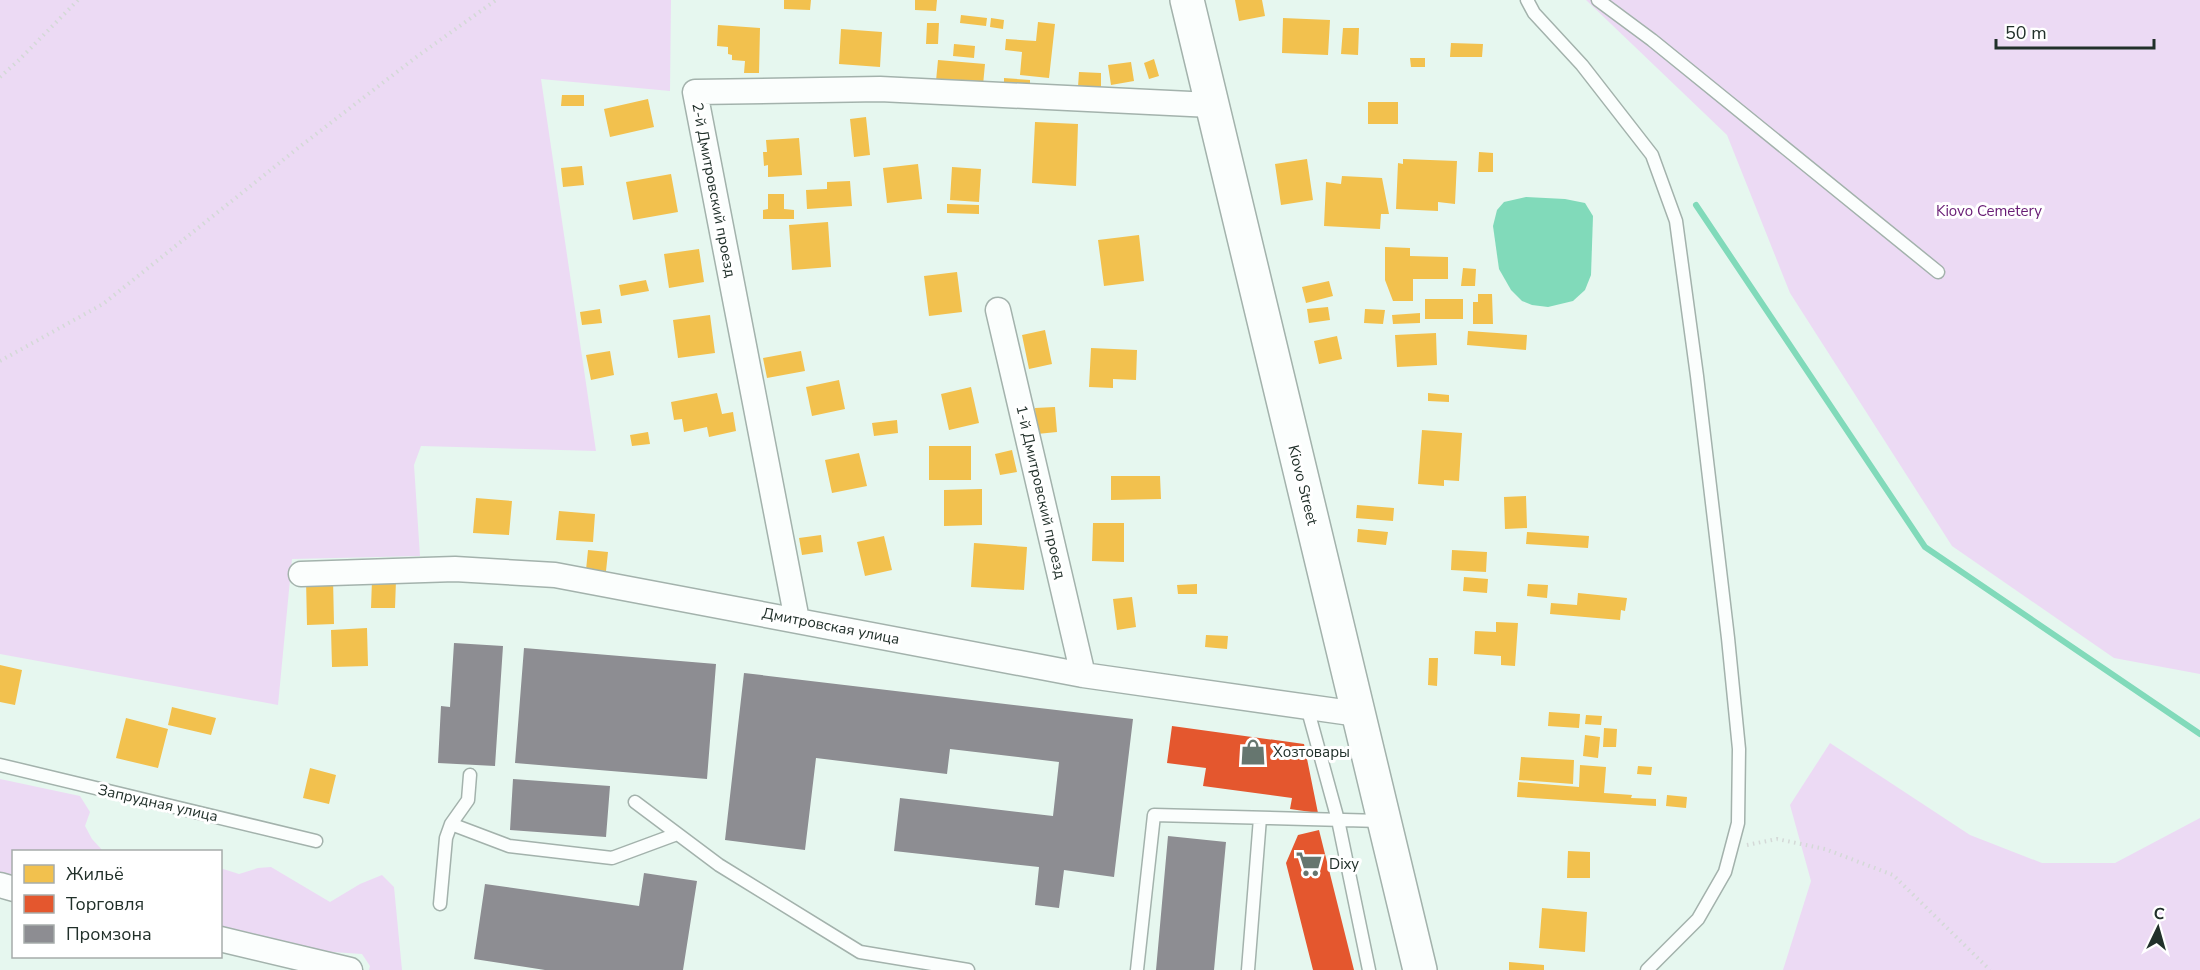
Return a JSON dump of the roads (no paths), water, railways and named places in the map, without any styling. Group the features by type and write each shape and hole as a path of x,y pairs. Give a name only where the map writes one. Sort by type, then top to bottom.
{"main road":[{"name":"Kiovo Street","path":"1187,0 1420,970"}],"street":[{"name":"2-й Дмитровский проезд","path":"797,620 695,92 880,89 1211,105"},
{"name":"1-й Дмитровский проезд","path":"998,309 1083,675"},
{"name":"Дмитровская улица","path":"301,574 454,570 555,575 1083,675 1358,714"},
{"path":"222,939 350,970"}],"lane":[{"path":"1527,0 1534,13 1581,65 1652,155 1676,221 1726,615 1739,749 1738,823 1725,872 1698,919 1647,970"},
{"path":"1598,0 1652,40 1938,272"},
{"path":"1307,707 1338,820 1369,970"},
{"name":"Запрудная улица","path":"0,765 316,841"},
{"path":"440,904 446,838 451,824 468,800 470,775"},
{"path":"635,802 719,865 860,952 968,970"},
{"path":"1137,970 1154,815 1384,822"},
{"path":"1248,970 1260,818"},
{"path":"451,824 509,846 612,858 677,834"}],"waterway":[{"path":"1696,205 1925,547 2200,734"}],"place":[{"name":"Хозтовары","path":"1253,752"},
{"name":"Dixy","path":"1309,864"}],"park label":[{"name":"Kiovo Cemetery","path":"1989,211"}]}
